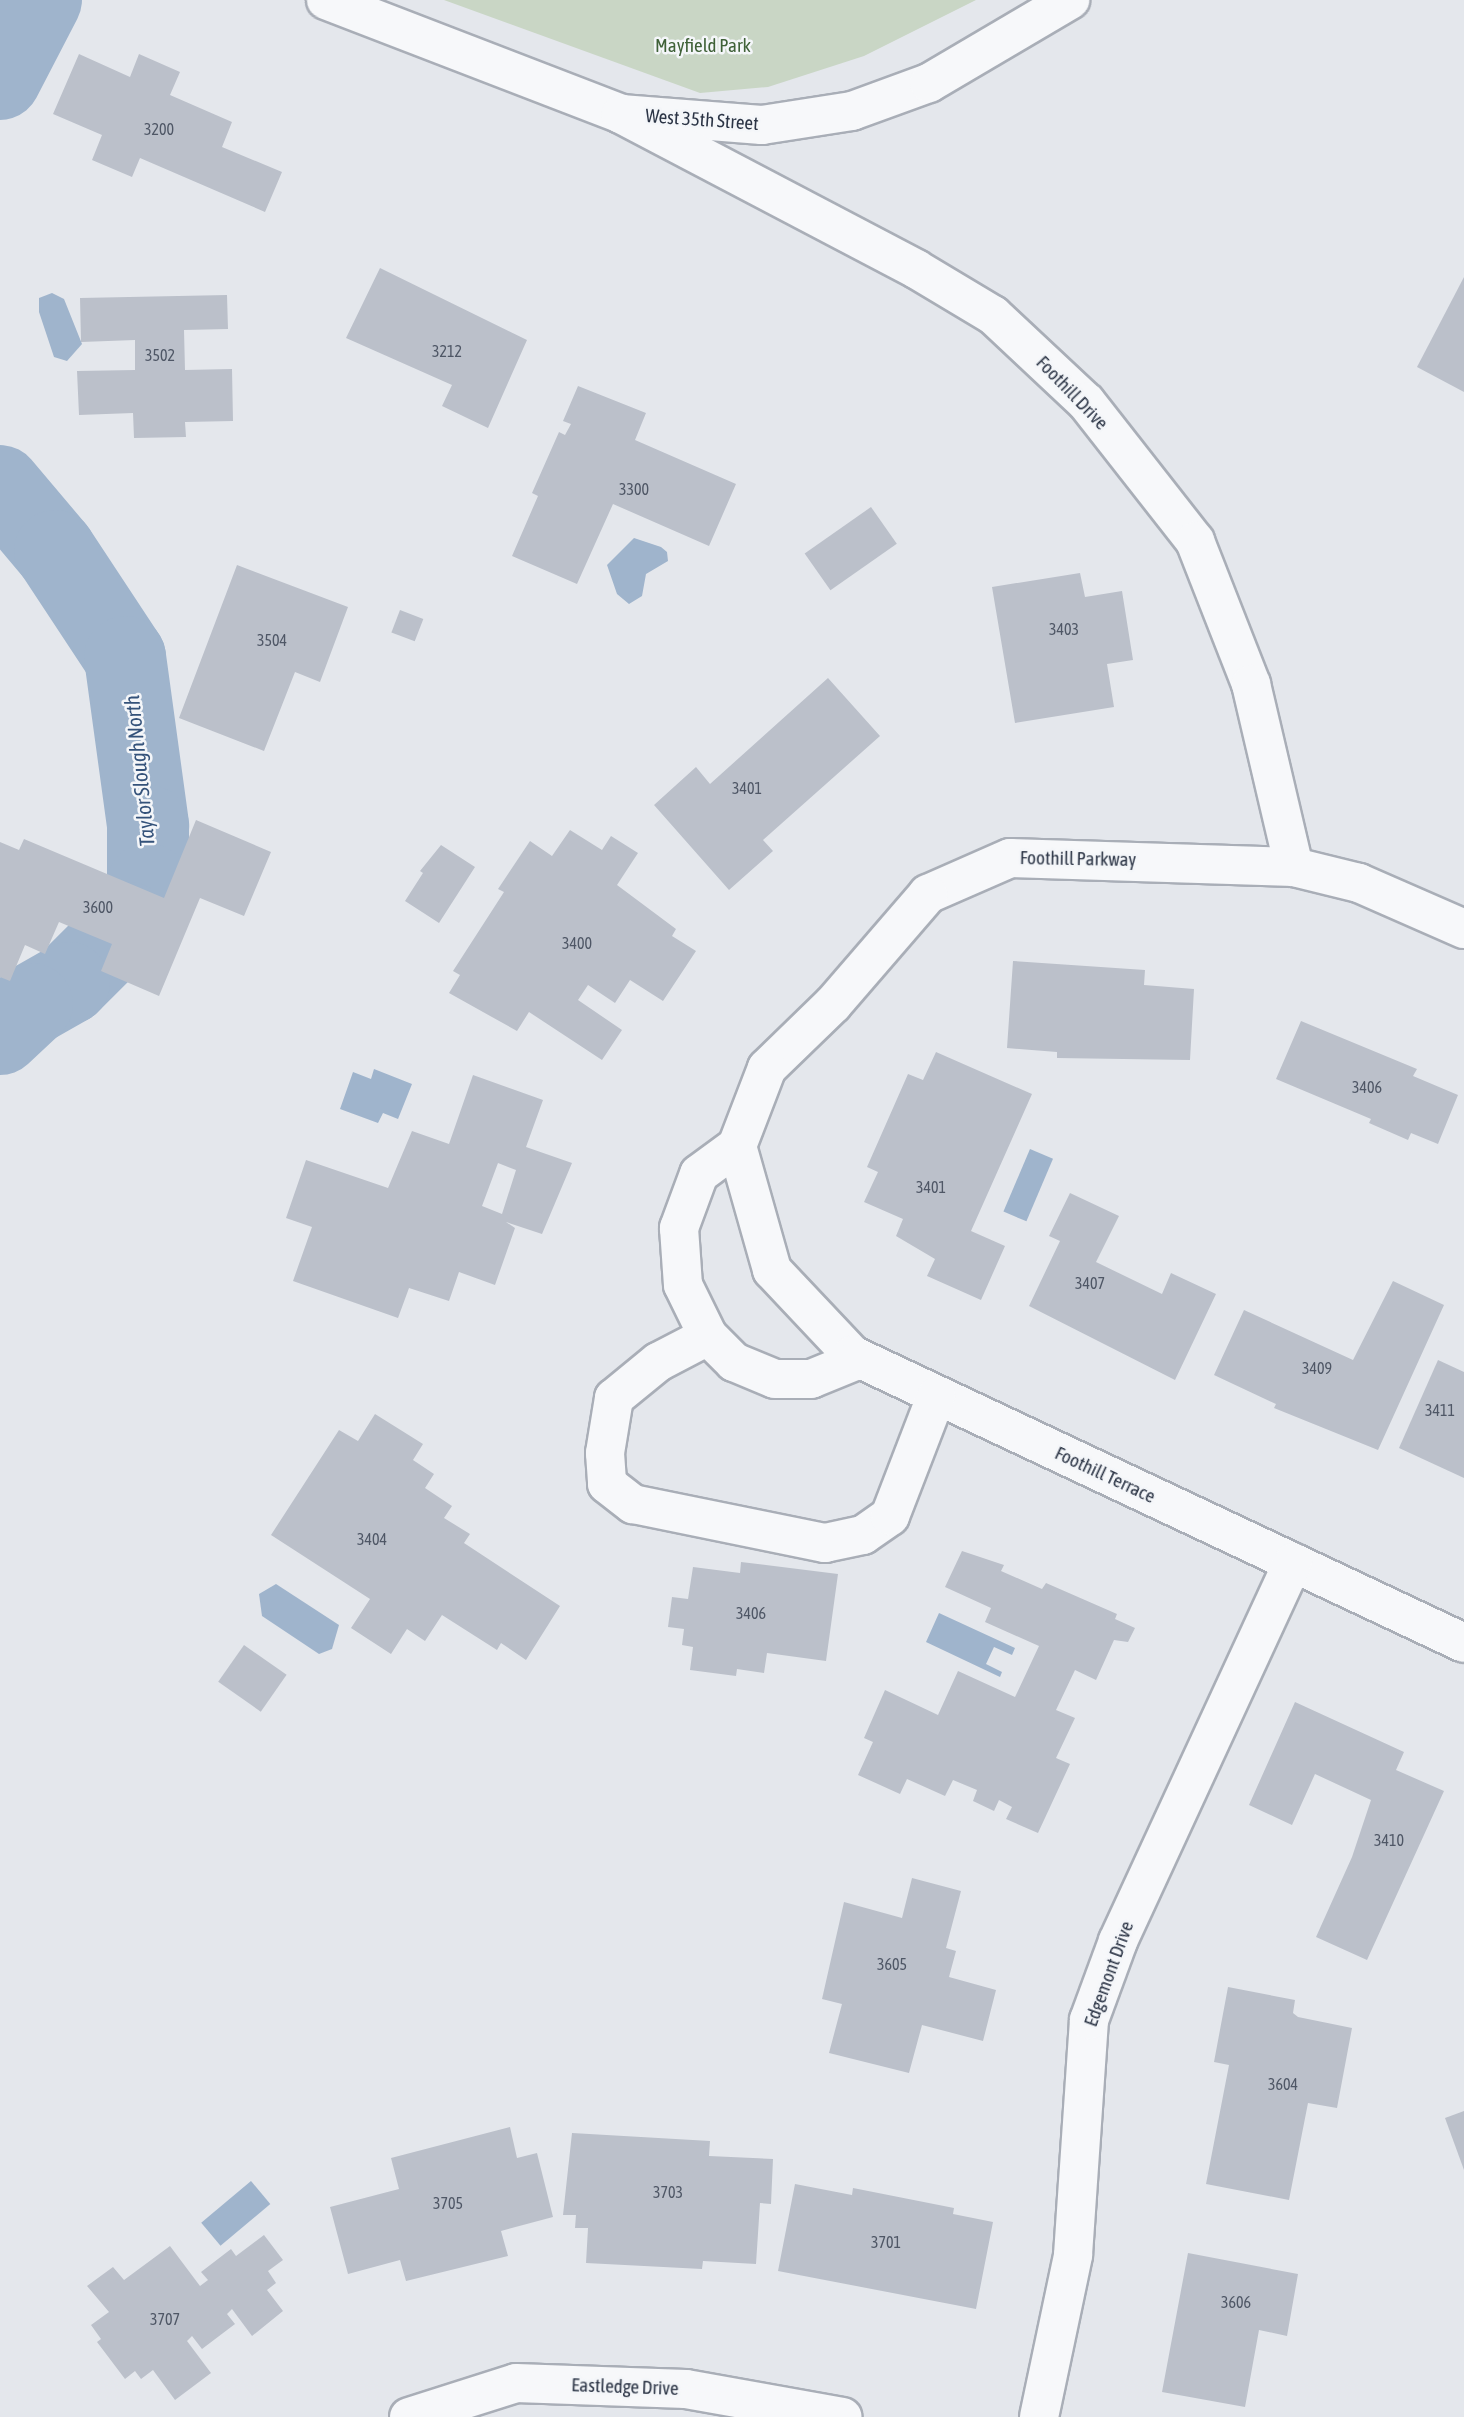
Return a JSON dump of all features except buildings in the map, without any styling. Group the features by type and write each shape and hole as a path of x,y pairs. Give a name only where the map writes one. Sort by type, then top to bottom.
{"street":[{"name":"West 35th Street","path":"326,0 621,114 762,125 852,111 929,82 1070,0"},
{"name":"Foothill Drive","path":"621,114 916,269 993,315 1086,402 1195,541 1251,684 1294,867"},
{"name":"Foothill Parkway","path":"737,1146 767,1068 834,1004 928,894 1010,858 1294,867 1359,883 1464,929"},
{"name":"Foothill Terrace","path":"737,1146 772,1270 860,1359 1464,1643"},
{"path":"737,1146 699,1174 679,1228 683,1285 708,1336 734,1362 775,1378 811,1379 860,1359"},
{"path":"708,1336 658,1362 614,1398 605,1452 607,1484 633,1504 825,1543 863,1535 890,1516 936,1397"},
{"name":"Edgemont Drive","path":"1039,2417 1073,2255 1088,2020 1118,1941 1293,1562"},
{"name":"Eastledge Drive","path":"409,2417 516,2383 686,2389 843,2417"}],"green space":[{"name":"Mayfield Park","path":"444,0 976,0 864,56 768,87 700,93"}],"water":[{"path":"52,293 64,299 82,344 67,361 54,357 39,312 39,298"},
{"path":"634,538 661,547 667,552 668,561 646,574 642,596 629,604 617,594 607,565"},
{"path":"374,1069 412,1084 398,1119 383,1113 378,1123 340,1109 353,1072 371,1079"},
{"path":"1030,1149 1053,1159 1026,1221 1003,1212"},
{"path":"276,1584 339,1625 332,1649 319,1654 262,1616 259,1594"},
{"path":"939,1613 1015,1648 1012,1655 994,1647 986,1664 1002,1672 1000,1677 926,1642"},
{"path":"251,2181 270,2204 220,2246 201,2223"}],"waterway":[{"name":"Taylor Slough North","path":"0,79 41,0"},
{"name":"Taylor Slough North","path":"0,486 55,551 125,657 148,826 148,884 129,923 69,983 32,1004 0,1034"}]}
